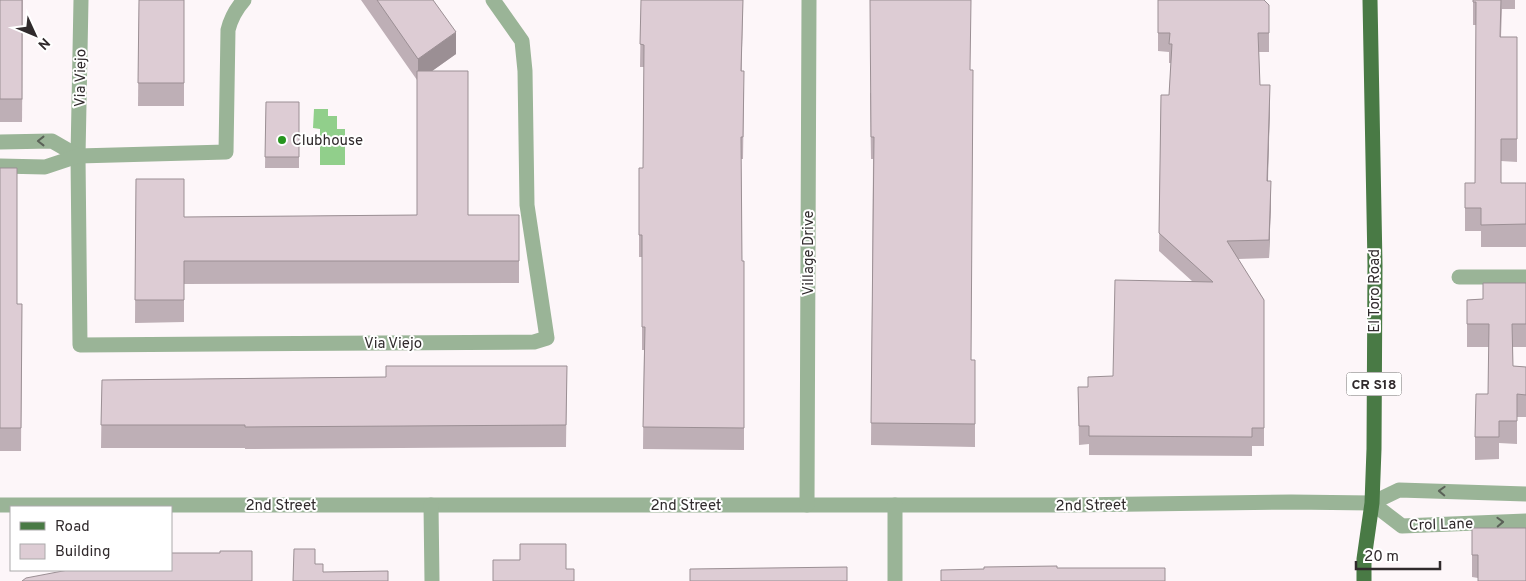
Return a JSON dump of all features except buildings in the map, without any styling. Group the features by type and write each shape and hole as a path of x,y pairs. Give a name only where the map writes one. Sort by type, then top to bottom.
{"main road":[{"name":"El Toro Road","path":"1364,581 1364,559 1372,503 1374,449 1375,265 1370,0"}],"street":[{"name":"Via Viejo","path":"81,0 78,156 80,345 534,342 547,338 527,204 525,71 522,41 493,0"},
{"path":"0,166 45,166 78,156 226,152 228,30 230,20 237,7 244,0"},
{"name":"Village Drive","path":"807,505 808,0"},
{"path":"0,142 52,142 78,156"},
{"path":"1459,277 1526,278"},
{"name":"Crol Lane","path":"1526,494 1399,490 1372,503 1402,526 1526,521"},
{"name":"2nd Street","path":"0,505 1372,503"},
{"path":"431,505 432,581"},
{"path":"895,505 895,581"}],"shaded area":[{"path":"314,109 328,109 328,116 337,116 337,129 345,129 345,165 320,165 320,129 313,128"}],"place":[{"name":"Clubhouse","path":"282,140"}]}
